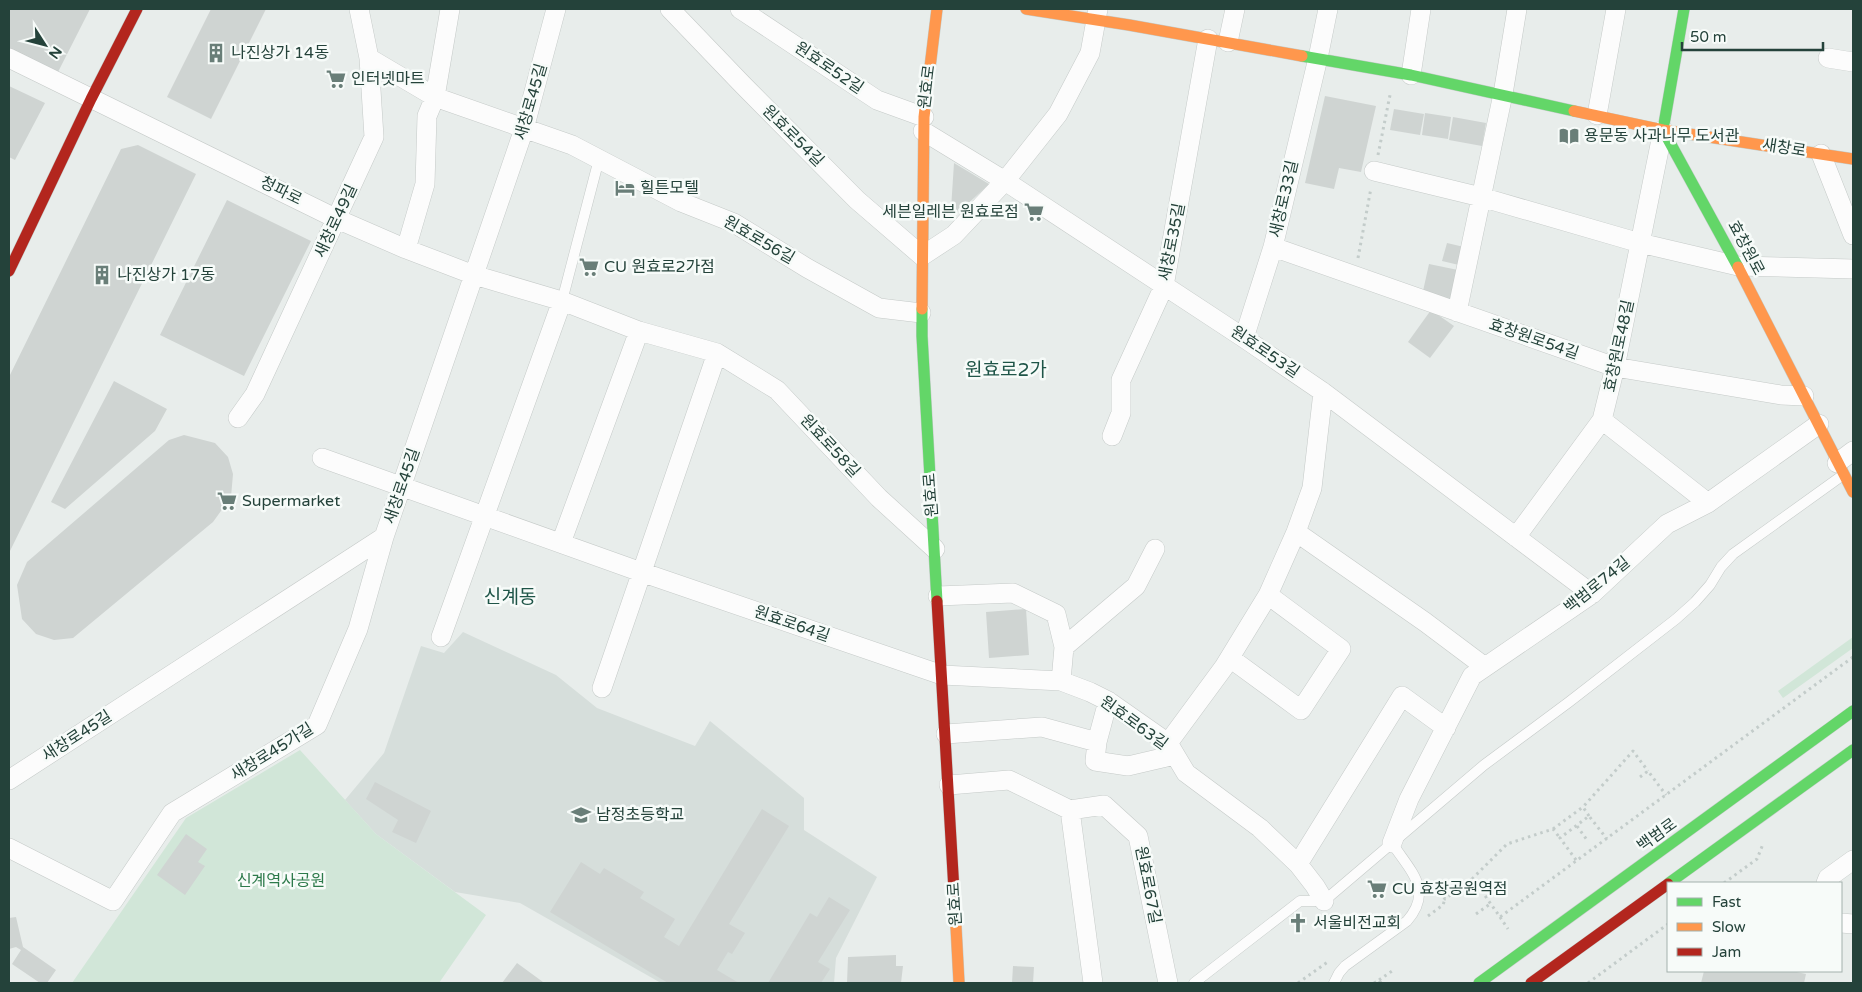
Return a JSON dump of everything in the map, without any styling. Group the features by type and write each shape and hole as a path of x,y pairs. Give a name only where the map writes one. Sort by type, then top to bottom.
{"main road":[{"path":"9,271 91,99 137,9"},
{"name":"원효로","path":"937,9 924,124 923,363 959,983"},
{"name":"새창로","path":"1026,9 1097,14 1208,39 1411,75 1663,130 1853,159"},
{"path":"1663,130 1684,9"},
{"name":"효창원로","path":"1663,130 1738,266 1853,492"},
{"name":"백범로","path":"1479,983 1853,712"},
{"path":"1811,743 1829,745 1836,753 1830,767"},
{"path":"1672,882 1853,750"},
{"path":"1531,983 1667,885"}],"street":[{"name":"새창로49길","path":"238,418 255,394 374,137 369,58 359,9"},
{"path":"406,249 425,184 427,116 435,97 450,9"},
{"name":"새창로45길","path":"9,780 384,537 403,487 524,129 556,9"},
{"name":"원효로54길","path":"670,9 857,200 922,256"},
{"name":"원효로52길","path":"740,9 877,100 924,124"},
{"path":"1228,42 1235,9"},
{"path":"1318,58 1328,9"},
{"path":"1411,75 1421,9"},
{"path":"1457,312 1503,94 1517,9"},
{"path":"1596,115 1616,9"},
{"path":"922,256 954,235 1005,181 1058,114 1090,53 1097,14"},
{"name":"새창로35길","path":"1112,436 1121,414 1121,380 1164,286 1208,39"},
{"name":"청파로","path":"9,58 337,218 406,249 474,275"},
{"name":"원효로56길","path":"369,58 435,97 572,145 681,202 734,223 807,268 879,308 922,313"},
{"name":"새창로33길","path":"1244,338 1273,247 1318,58"},
{"path":"1828,58 1853,62"},
{"name":"원효로53길","path":"924,124 1005,181 1323,392 1592,594"},
{"name":"효창원로48길","path":"1516,537 1602,420 1615,367 1663,130"},
{"path":"1820,154 1853,235"},
{"path":"1374,171 1481,197 1640,243 1738,266 1853,269"},
{"name":"효창원로54길","path":"1273,247 1615,367 1781,395 1804,396"},
{"name":"원효로58길","path":"474,275 562,302 639,331 717,353 777,390 879,498 935,549"},
{"path":"441,636 562,302"},
{"path":"561,543 639,331"},
{"path":"602,688 717,353"},
{"path":"1108,701 1097,742 1095,761 1128,766 1171,749 1268,595 1296,532 1312,488 1323,392"},
{"path":"1602,420 1708,503"},
{"name":"백범로74길","path":"1392,843 1409,799 1472,676 1592,594 1667,524 1708,503 1819,424"},
{"path":"1840,469 1853,451"},
{"name":"원효로64길","path":"322,458 641,572 942,675"},
{"path":"1296,532 1425,622 1484,667"},
{"name":"새창로45가길","path":"9,848 112,902 172,813 317,725 358,629 384,537"},
{"path":"1064,647 1136,586 1155,549"},
{"path":"938,596 1013,594 1056,614 1064,647 1061,681"},
{"path":"1230,658 1302,710 1341,649 1268,595"},
{"name":"원효로63길","path":"942,675 1061,681 1108,701 1171,749 1186,773 1260,828 1298,864 1315,886 1324,902"},
{"path":"1298,864 1402,696 1446,728"},
{"path":"946,734 1042,727 1097,742"},
{"path":"949,785 1009,780 1070,810 1093,983"},
{"name":"원효로67길","path":"1070,810 1104,805 1138,836 1168,983"},
{"path":"1826,882 1828,878 1853,860"}],"lane":[{"path":"562,302 599,159"},
{"path":"1194,983 1300,901 1324,902 1484,765 1676,619 1710,585 1721,567 1733,554 1840,469"},
{"path":"1334,983 1345,966 1407,920 1415,912 1419,903 1419,885 1392,843"}],"path":[{"path":"1500,917 1853,657"},
{"path":"1430,877 1445,899 1472,879 1506,844 1553,829 1582,808 1633,751 1666,795"},
{"path":"1640,777 1648,771"},
{"path":"1582,808 1607,839"},
{"path":"1560,838 1589,816"},
{"path":"1577,826 1587,840"},
{"path":"1553,829 1576,860"},
{"path":"1725,882 1757,859 1767,836"},
{"path":"1472,879 1508,929"},
{"path":"1480,890 1491,883"},
{"path":"1476,914 1490,904"},
{"path":"1588,983 1667,925"},
{"path":"1298,983 1332,959 1345,966"},
{"path":"1374,983 1380,982 1395,969"}],"shaded area":[{"name":"남정초등학교","path":"463,632 556,675 597,708 695,746 710,721 804,798 804,830 877,877 836,958 834,983 661,983 520,903 455,892 376,834 345,800 384,753 421,646 444,653"}],"green space":[{"path":"1853,637 1853,648 1783,698 1778,691"},
{"name":"신계역사공원","path":"300,750 376,834 486,915 439,983 72,983 186,818"}],"building":[{"path":"9,9 90,9 58,72 9,48"},
{"name":"나진상가 14동","path":"211,9 266,9 211,119 167,97"},
{"path":"9,86 45,103 15,160 9,157"},
{"path":"1325,96 1376,106 1361,172 1339,168 1334,189 1305,183"},
{"path":"1394,109 1424,114 1420,135 1390,130"},
{"path":"1425,113 1451,117 1448,139 1422,135"},
{"path":"1453,117 1486,123 1482,146 1449,140"},
{"name":"나진상가 17동","path":"138,145 196,174 9,553 9,377 121,149"},
{"path":"954,163 989,184 959,212 954,213 951,209"},
{"path":"227,200 311,241 244,376 160,335"},
{"path":"1447,243 1464,247 1459,265 1442,261"},
{"path":"1429,264 1458,270 1451,301 1423,291"},
{"path":"1431,310 1454,326 1430,358 1408,342"},
{"path":"114,381 167,409 155,431 65,509 51,502"},
{"path":"184,435 215,443 228,457 233,474 231,497 213,522 73,638 54,640 36,634 22,619 17,585 27,562 169,440"},
{"path":"1026,609 1029,655 989,658 986,612"},
{"path":"375,782 431,811 416,843 392,832 398,820 366,799"},
{"path":"762,809 789,826 729,924 745,933 732,954 728,952 717,970 739,983 668,983 550,912 581,862 600,874 604,868 644,892 640,898 675,919 664,937 679,946"},
{"path":"186,834 207,849 198,862 205,866 185,895 157,875"},
{"path":"829,897 850,910 818,962 830,969 821,983 768,983 810,913 817,917"},
{"path":"16,917 23,947 56,970 47,983 40,983 12,964 21,950 16,947 9,949 9,918"},
{"path":"896,955 896,966 903,966 901,983 847,983 848,957"},
{"path":"517,963 543,982 502,983"},
{"path":"1013,966 1034,967 1033,983 1012,983"},
{"path":"1704,972 1797,972 1806,974 1804,983 1701,983"}],"traffic: fast":[{"path":"1684,9 1663,130 1738,267"},
{"path":"1302,56 1411,75 1574,111"},
{"path":"922,309 937,601"},
{"path":"1479,983 1853,711"},
{"path":"1670,882 1853,750"}],"traffic: slow":[{"path":"922,309 924,117 937,9"},
{"path":"1026,9 1129,25 1302,56"},
{"path":"1574,111 1663,130 1853,159"},
{"path":"1738,267 1853,492"},
{"path":"955,908 959,983"}],"traffic: jam":[{"path":"9,271 91,99 137,9"},
{"path":"937,601 955,908"},
{"path":"1531,983 1667,885"}],"place":[{"name":"나진상가 14동","path":"216,53"},
{"name":"인터넷마트","path":"336,79"},
{"name":"용문동 사과나무 도서관","path":"1569,136"},
{"name":"힐튼모텔","path":"625,188"},
{"name":"세븐일레븐 원효로점","path":"1034,212"},
{"name":"CU 원효로2가점","path":"589,267"},
{"name":"나진상가 17동","path":"102,275"},
{"name":"Supermarket","path":"227,501"},
{"name":"남정초등학교","path":"581,815"},
{"name":"CU 효창공원역점","path":"1377,889"},
{"name":"서울비전교회","path":"1298,923"}],"district":[{"name":"원효로2가","path":"1006,370"},
{"name":"신계동","path":"510,597"}]}
